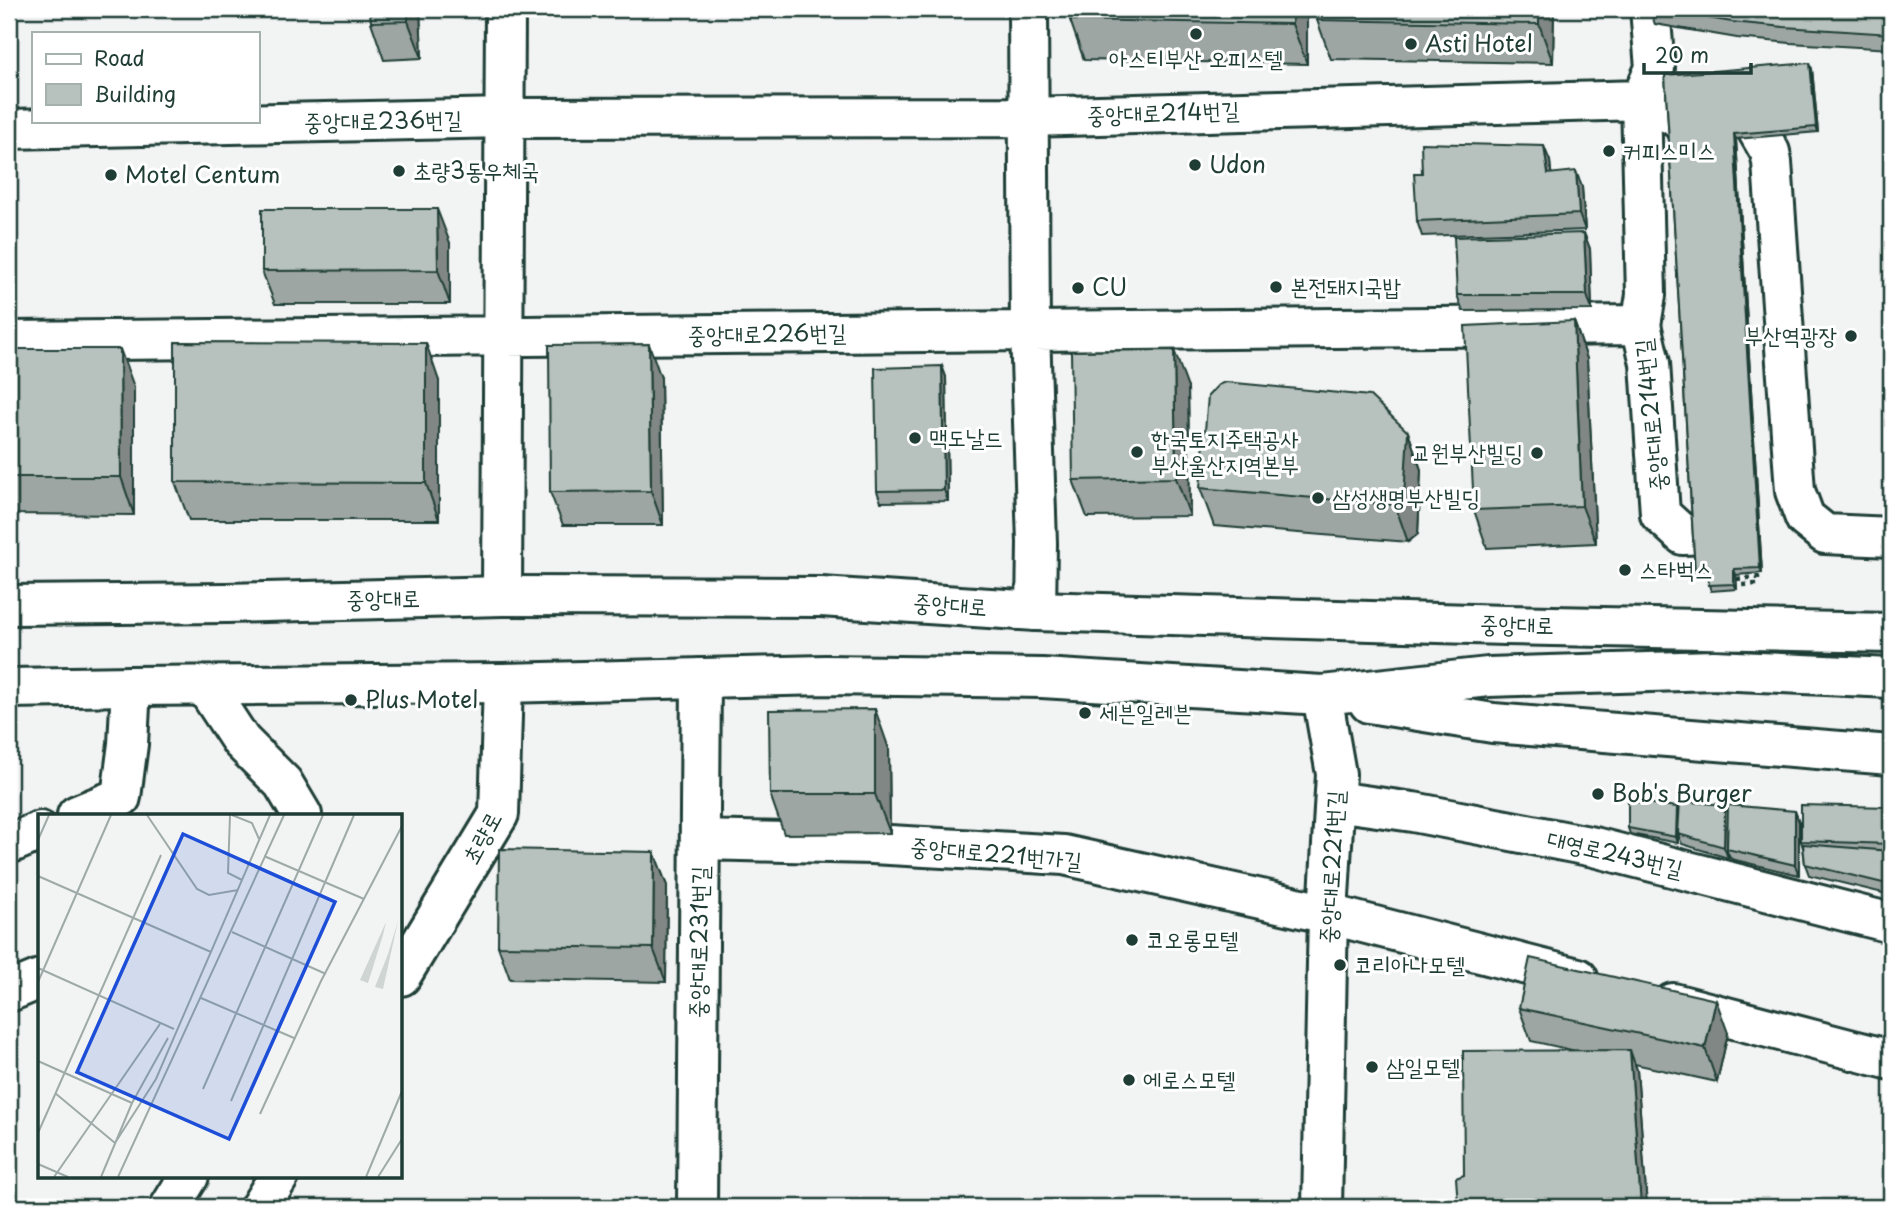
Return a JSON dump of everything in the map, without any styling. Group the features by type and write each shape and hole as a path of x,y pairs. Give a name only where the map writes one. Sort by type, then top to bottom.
{"street":[{"path":"502,596 505,9"},
{"path":"1028,9 1030,330 1037,543 1036,611"},
{"path":"1641,324 1671,85 1650,9"},
{"path":"1671,85 1745,109 1770,152 1796,491 1805,518 1825,534 1891,537"},
{"name":"중앙대로214번길","path":"1028,117 1671,85 1675,116 1708,145 1710,181"},
{"path":"505,118 1028,117"},
{"name":"중앙대로236번길","path":"9,129 505,118"},
{"name":"중앙대로214번길","path":"1030,330 1641,324 1650,363 1660,514 1683,535 1708,534 1729,516 1726,474"},
{"name":"중앙대로226번길","path":"505,337 1030,330"},
{"path":"9,341 505,337"},
{"name":"중앙대로","path":"9,605 699,595 821,597 1036,611 1891,633"},
{"path":"1322,695 1488,677 1714,670 1891,678"},
{"path":"9,688 503,683 825,675 1042,678 1322,695 1493,723 1891,755"},
{"name":"중앙대로231번길","path":"697,1207 701,678"},
{"name":"초량로","path":"402,974 499,814 503,683"},
{"path":"79,814 121,797 128,744 131,686"},
{"path":"205,686 241,741 283,783 301,814"},
{"name":"중앙대로221번길","path":"1322,695 1336,774 1328,914 1322,1207"},
{"name":"대영로243번길","path":"1335,801 1413,812 1594,847 1891,923"},
{"path":"9,844 38,832"},
{"name":"중앙대로221번가길","path":"700,841 872,844 1064,855 1328,914 1891,1060"},
{"path":"9,992 38,980"},
{"path":"170,1207 188,1178"},
{"path":"260,1207 278,1178"}],"path":[{"path":"1736,579 1758,578 1758,584 1742,585 1742,579 1752,578 1762,577"}],"building":[{"path":"370,9 408,9 408,21 371,22"},
{"path":"1070,9 1292,9 1292,24 1070,20"},
{"path":"1317,9 1539,9 1539,24 1317,20"},
{"path":"1654,9 1891,9 1891,34 1732,22"},
{"path":"1810,63 1816,127 1734,134 1760,568 1734,569 1734,584 1709,585 1708,571 1695,571 1665,75"},
{"path":"1421,143 1544,146 1548,174 1576,171 1579,214 1417,221 1414,173 1422,173"},
{"path":"262,209 437,209 438,270 262,271"},
{"path":"1584,233 1587,295 1457,295 1454,237"},
{"name":"교원부산빌딩","path":"1574,321 1582,506 1474,510 1465,326"},
{"path":"175,342 426,343 426,483 175,482"},
{"path":"649,344 651,491 550,492 549,345"},
{"path":"9,349 120,349 121,477 9,477"},
{"name":"한국토지주택공사 부산울산지역본부","path":"1174,350 1176,478 1073,480 1071,351"},
{"path":"942,366 944,490 877,491 875,368"},
{"name":"삼성생명부산빌딩","path":"1225,382 1370,396 1408,432 1404,497 1395,505 1200,488 1208,396 1218,385"},
{"path":"875,709 875,794 770,794 769,710"},
{"path":"1628,801 1677,807 1676,837 1628,828"},
{"path":"1680,801 1725,805 1724,847 1678,834"},
{"path":"1728,805 1795,811 1795,865 1727,849"},
{"path":"1801,805 1891,807 1891,844 1801,841"},
{"path":"1803,844 1891,851 1891,885 1805,864"},
{"path":"499,849 654,852 653,948 498,946"},
{"path":"1530,958 1716,1000 1705,1048 1519,1008"},
{"path":"1630,1050 1641,1207 1464,1207 1458,1204 1456,1178 1464,1175 1463,1051"}],"place":[{"name":"아스티부산 오피스텔","path":"1196,34"},
{"name":"Asti Hotel","path":"1411,44"},
{"name":"커피스미스","path":"1609,151"},
{"name":"Udon","path":"1195,165"},
{"name":"초량3동우체국","path":"399,171"},
{"name":"Motel Centum","path":"111,175"},
{"name":"본전돼지국밥","path":"1276,287"},
{"name":"CU","path":"1078,288"},
{"name":"부산역광장","path":"1851,336"},
{"name":"맥도날드","path":"915,438"},
{"name":"한국토지주택공사 부산울산지역본부","path":"1137,452"},
{"name":"교원부산빌딩","path":"1537,453"},
{"name":"삼성생명부산빌딩","path":"1318,498"},
{"name":"스타벅스","path":"1625,570"},
{"name":"Plus Motel","path":"351,700"},
{"name":"세븐일레븐","path":"1085,713"},
{"name":"Bob's Burger","path":"1598,794"},
{"name":"코오롱모텔","path":"1132,940"},
{"name":"코리아나모텔","path":"1340,965"},
{"name":"삼일모텔","path":"1372,1067"},
{"name":"에로스모텔","path":"1129,1080"}]}
